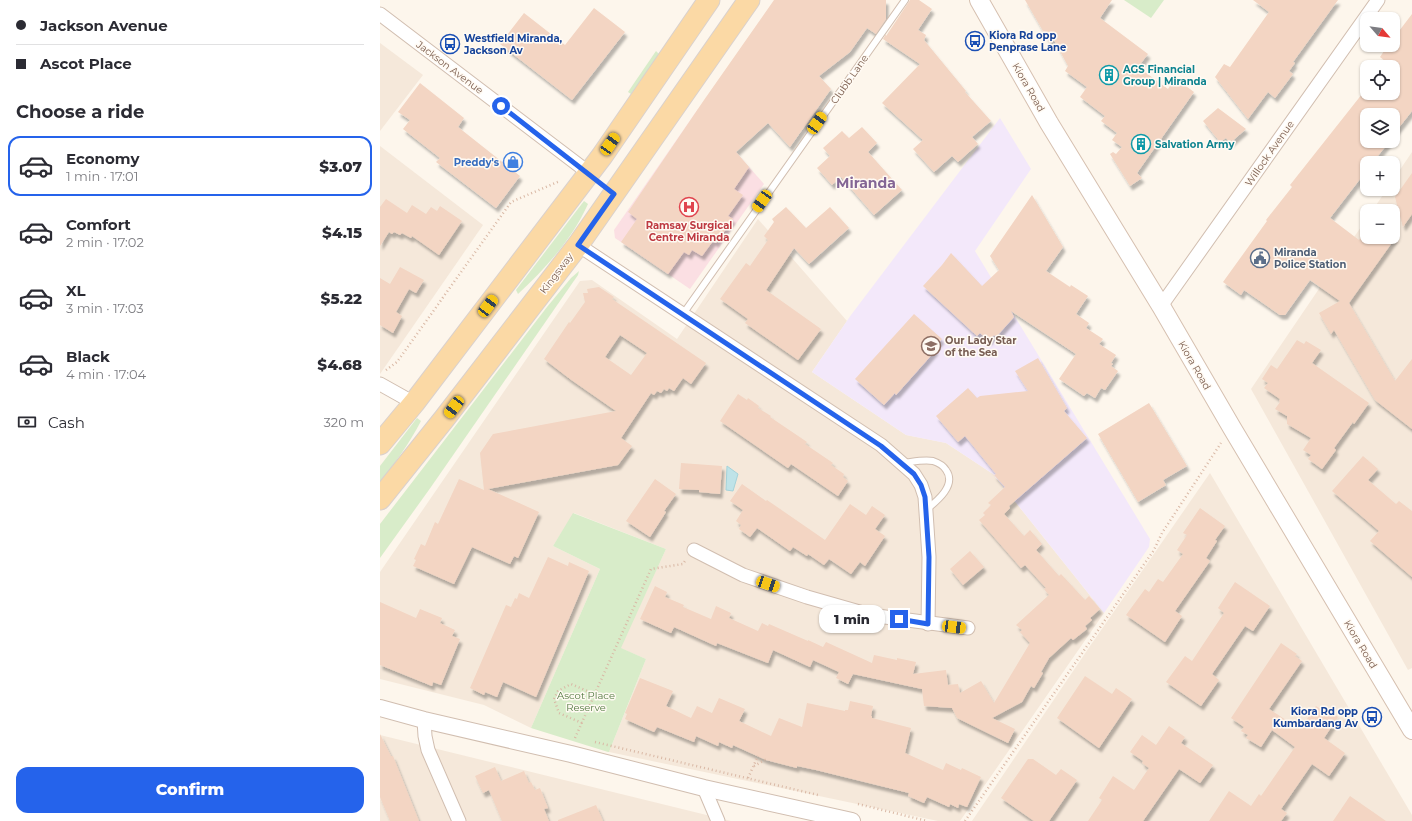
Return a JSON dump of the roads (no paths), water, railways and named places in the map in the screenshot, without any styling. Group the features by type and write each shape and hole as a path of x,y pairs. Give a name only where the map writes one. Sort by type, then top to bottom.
{"main road":[{"path":"380,444 414,403 589,174 709,0"},
{"name":"Kingsway","path":"380,499 444,419 578,245 749,0"},
{"name":"Kiora Road","path":"983,2 1050,123 1161,306 1412,730"},
{"name":"Jackson Avenue","path":"589,174 614,194"},
{"path":"414,403 444,419"}],"street":[{"name":"Willock Avenue","path":"1161,306 1378,0"},
{"name":"Jackson Avenue","path":"380,14 589,174"},
{"path":"578,245 881,446 914,474 921,485 925,497 929,557 928,624"},
{"path":"380,384 414,403"},
{"path":"694,550 743,575 807,597 870,615 928,624 968,628"},
{"path":"380,708 704,788 852,821"},
{"path":"424,720 428,750 459,821"},
{"path":"704,788 718,821"}],"lane":[{"name":"Clubb Lane","path":"683,314 905,0"},
{"path":"901,463 932,461 943,465 949,474 949,482 946,490 939,500 926,510"}],"water":[{"path":"727,466 738,474 733,491 726,490"}],"place":[{"name":"Kiora Rd opp Penprase Lane","path":"975,41"},
{"name":"Westfield Miranda, Jackson Av","path":"450,44"},
{"name":"AGS Financial Group | Miranda","path":"1109,75"},
{"name":"Salvation Army","path":"1141,144"},
{"name":"Preddy's","path":"513,162"},
{"name":"Ramsay Surgical Centre Miranda","path":"689,207"},
{"name":"Miranda Police Station","path":"1260,258"},
{"name":"Our Lady Star of the Sea","path":"931,346"},
{"name":"Kiora Rd opp Kumbardang Av","path":"1372,717"}],"district":[{"name":"Miranda","path":"866,183"}],"park label":[{"name":"Ascot Place Reserve","path":"586,700"}]}
